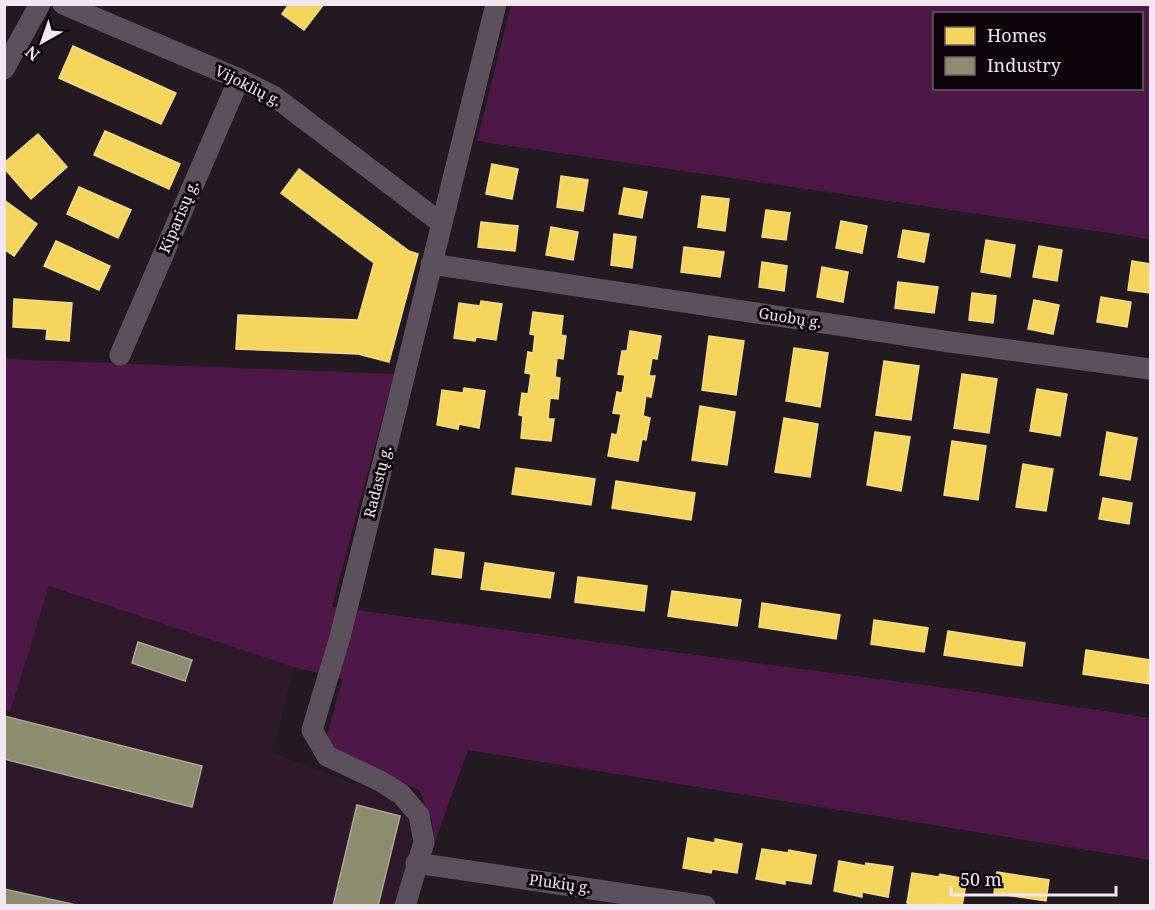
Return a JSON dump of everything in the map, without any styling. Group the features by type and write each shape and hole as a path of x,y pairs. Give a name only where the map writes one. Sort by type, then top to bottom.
{"street":[{"path":"4,69 40,4"},
{"name":"Vijoklių g.","path":"63,4 239,78 275,97 441,223"},
{"name":"Radastų g.","path":"405,906 424,842 419,815 401,794 380,781 327,756 312,730 340,637 496,4"},
{"name":"Kiparisų g.","path":"120,355 239,78"},
{"name":"Guobų g.","path":"431,264 973,345 1150,369"},
{"name":"Plukių g.","path":"416,863 705,906"}],"shaded area":[{"path":"511,5 1150,5 1150,239 477,141"},
{"path":"4,359 394,374 332,607 962,690 1150,718 1150,860 468,750 434,844 432,820 419,790 324,745 343,679 294,667 49,586 10,712 5,711"},
{"path":"48,586 294,667 273,753 381,793 399,806 408,817 412,839 396,905 5,905 4,711 10,712"}],"building: Homes":[{"path":"289,4 324,4 304,30 282,14"},
{"path":"73,46 176,93 161,124 59,78"},
{"path":"105,131 180,164 169,189 94,155"},
{"path":"38,134 67,167 31,199 4,168 4,163"},
{"path":"492,164 518,169 512,199 486,194"},
{"path":"299,169 409,251 418,254 389,362 358,354 236,349 238,315 358,320 374,263 281,193"},
{"path":"561,176 588,180 583,211 557,207"},
{"path":"79,187 131,210 118,238 67,214"},
{"path":"624,188 647,192 642,218 619,214"},
{"path":"702,196 729,199 725,231 698,227"},
{"path":"4,200 37,224 14,256 4,249"},
{"path":"766,210 790,213 786,240 762,237"},
{"path":"841,221 867,226 862,253 836,248"},
{"path":"481,222 518,226 515,251 478,247"},
{"path":"551,227 578,232 573,260 546,255"},
{"path":"903,230 929,234 924,262 898,257"},
{"path":"614,234 636,237 632,268 611,265"},
{"path":"986,240 1015,245 1010,277 981,272"},
{"path":"56,241 110,266 99,290 44,266"},
{"path":"1039,246 1062,250 1057,281 1033,277"},
{"path":"684,247 724,252 720,277 681,272"},
{"path":"1132,261 1150,264 1150,293 1128,290"},
{"path":"762,262 787,266 784,291 759,287"},
{"path":"822,267 848,272 843,302 817,297"},
{"path":"898,282 938,287 934,313 895,308"},
{"path":"972,293 996,296 993,323 969,320"},
{"path":"1101,297 1131,302 1127,327 1097,322"},
{"path":"14,299 72,303 69,341 46,339 47,329 13,327"},
{"path":"1034,300 1059,305 1053,334 1028,329"},
{"path":"481,301 502,304 496,340 476,337 475,341 454,338 459,303 480,306"},
{"path":"533,312 563,316 561,335 566,336 563,359 557,358 555,377 560,378 558,399 550,398 548,419 554,419 551,441 521,438 523,416 519,415 522,393 528,394 531,374 525,373 528,352 533,353 535,335 530,334"},
{"path":"630,331 661,336 657,359 652,358 649,376 655,376 651,397 646,396 643,416 650,418 646,440 642,439 638,461 608,456 612,434 617,435 621,414 613,413 617,392 622,393 625,375 618,374 622,351 627,351"},
{"path":"709,336 744,341 736,395 702,390"},
{"path":"794,348 828,353 820,407 786,401"},
{"path":"884,361 919,366 911,420 876,415"},
{"path":"962,374 997,379 989,433 954,428"},
{"path":"464,388 485,391 479,428 459,424 458,429 437,425 442,390 463,393"},
{"path":"1037,389 1067,394 1060,436 1030,431"},
{"path":"700,406 735,412 727,465 692,460"},
{"path":"784,418 818,424 810,477 775,472"},
{"path":"875,432 910,437 901,491 867,485"},
{"path":"1107,432 1137,438 1130,480 1100,475"},
{"path":"952,441 986,446 978,500 944,495"},
{"path":"1023,464 1053,469 1046,511 1016,507"},
{"path":"516,468 595,479 591,505 512,494"},
{"path":"616,481 695,493 691,520 612,508"},
{"path":"1103,498 1132,503 1129,524 1099,519"},
{"path":"435,549 464,553 461,578 432,574"},
{"path":"485,563 554,573 550,598 481,589"},
{"path":"578,577 647,586 644,611 575,602"},
{"path":"672,591 741,600 737,626 668,616"},
{"path":"762,603 840,615 836,639 759,627"},
{"path":"874,620 928,628 924,652 871,644"},
{"path":"948,631 1025,643 1022,666 944,655"},
{"path":"1086,650 1150,660 1150,684 1083,674"},
{"path":"688,838 715,843 715,839 742,844 737,873 712,869 711,873 683,868"},
{"path":"762,849 788,853 789,850 816,855 811,884 785,880 785,884 756,879"},
{"path":"839,861 866,866 866,863 893,867 888,897 862,892 862,897 834,891"},
{"path":"997,872 1049,880 1046,901 994,893"},
{"path":"912,873 939,877 940,874 967,879 962,906 936,904 936,906 922,906 907,903"}],"building: Industry":[{"path":"138,642 192,660 185,681 132,663"},
{"path":"4,716 202,766 192,807 4,759"},
{"path":"357,805 400,816 378,906 333,906"},
{"path":"4,889 81,906 4,906"}]}
